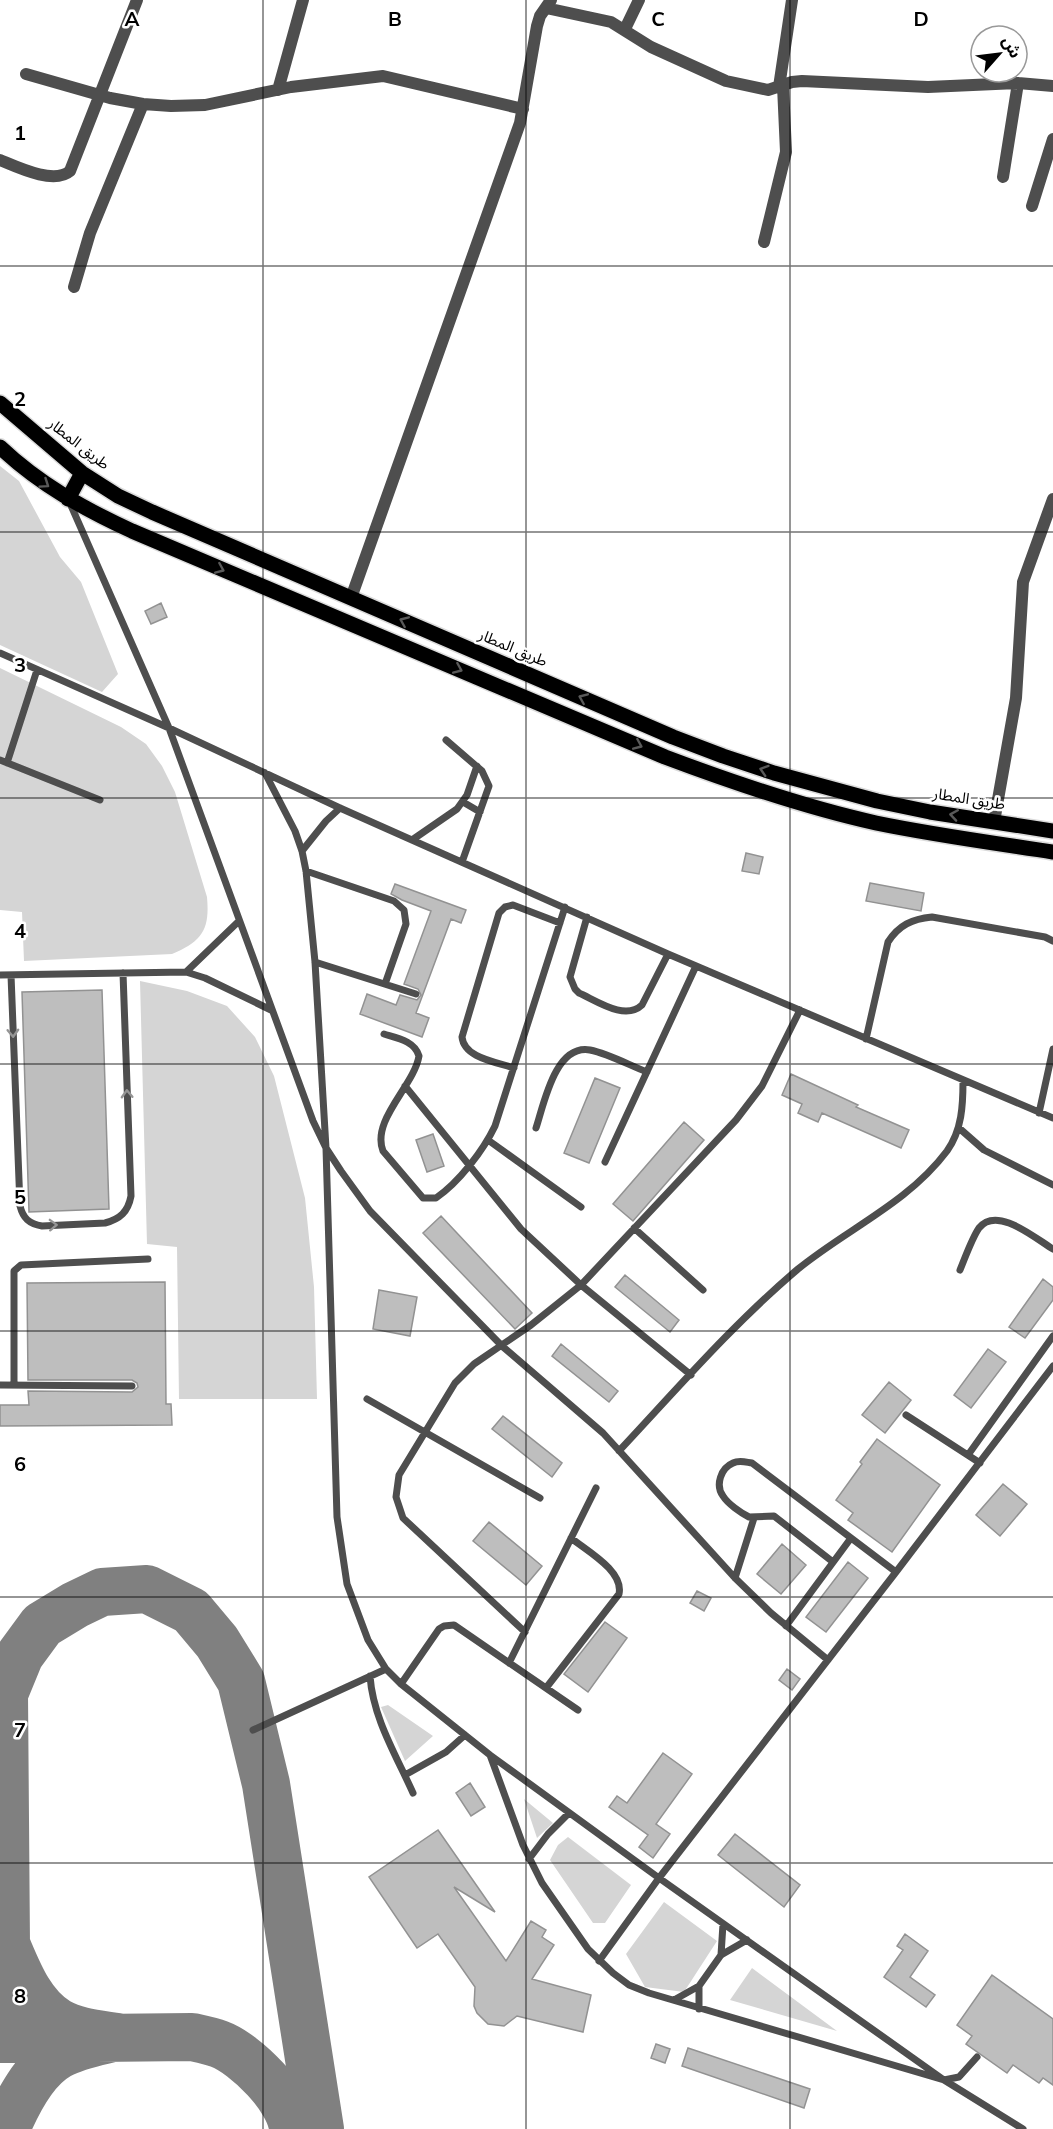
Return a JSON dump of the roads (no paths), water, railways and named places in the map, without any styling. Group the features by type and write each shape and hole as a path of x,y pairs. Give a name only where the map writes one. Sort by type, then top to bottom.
{"main road":[{"name":"طريق المطار","path":"0,403 82,473 118,496 673,737 723,756 805,782 877,801 930,812 1053,831"},
{"path":"0,447 40,480 68,499 132,531 665,757 768,794 875,822 928,833 1053,852"},
{"path":"68,499 82,473"}],"street":[{"path":"0,160 27,171 57,177 69,171 137,0"},
{"path":"278,90 303,0"},
{"path":"625,29 639,0"},
{"path":"764,242 786,152 781,86 792,0"},
{"path":"351,598 524,110 537,26 549,4 611,22 651,47 726,81 757,89 768,90 802,81 928,87 996,84"},
{"path":"26,74 98,95 144,105 171,106 205,105 278,90 383,76 524,110"},
{"path":"1003,177 1018,84"},
{"path":"1029,84 1053,86"},
{"path":"74,286 90,234 144,105"},
{"path":"1032,206 1053,139"},
{"path":"994,822 1016,698 1023,582 1053,499"}],"lane":[{"path":"68,499 169,728 271,1010 313,1121 326,1148 370,1211 502,1346 603,1433 735,1578 786,1626 828,1660"},
{"path":"0,653 668,954 1053,1118"},
{"path":"37,670 4,761 100,800"},
{"path":"447,740 477,766 487,778 489,786 462,862"},
{"path":"412,840 457,809 463,802 477,766"},
{"path":"265,773 302,851 306,871 315,962 326,1148 337,1517 347,1584 368,1640 386,1669 401,1684 490,1755 944,2080 1023,2129"},
{"path":"463,802 480,812"},
{"path":"302,851 326,821 340,808"},
{"path":"306,871 394,901 404,910 406,924 385,984"},
{"path":"514,1068 470,1053 465,1048 462,1037 499,913 505,907 513,905 560,923"},
{"path":"384,1034 412,1044 418,1051 418,1060 382,1128 380,1144 383,1151 423,1198 430,1199 441,1194 469,1166 488,1140 514,1068 565,907"},
{"path":"587,917 570,977 579,993 626,1012 638,1010 668,954"},
{"path":"866,1039 888,942 906,923 918,918 932,917 1045,937 1053,942"},
{"path":"186,972 239,921"},
{"path":"315,962 416,994"},
{"path":"605,1162 696,966"},
{"path":"0,975 186,972 205,978 271,1010"},
{"path":"10,975 20,1206 27,1220 42,1226 115,1221 129,1206 131,1196 123,973"},
{"path":"525,1632 403,1518 396,1497 399,1475 455,1383 465,1372 581,1285 750,1103 762,1086 800,1010"},
{"path":"1039,1113 1053,1049"},
{"path":"536,1128 558,1067 568,1055 575,1051 591,1051 647,1072"},
{"path":"620,1451 758,1305 800,1267 912,1187 948,1150 959,1128 963,1105 963,1081"},
{"path":"405,1086 521,1230 581,1285 691,1375"},
{"path":"959,1128 984,1150 1053,1185"},
{"path":"488,1140 581,1207"},
{"path":"960,1270 980,1227 987,1222 1005,1220 1053,1249"},
{"path":"634,1228 703,1290"},
{"path":"14,1385 14,1271 16,1267 21,1264 148,1259"},
{"path":"968,1455 1053,1336"},
{"path":"599,1961 659,1878 1053,1366"},
{"path":"0,1385 132,1386"},
{"path":"367,1399 540,1498"},
{"path":"906,1415 980,1462"},
{"path":"833,1562 774,1516 754,1518 746,1515 723,1496 719,1487 720,1478 725,1469 732,1463 742,1461 752,1463 896,1572"},
{"path":"509,1663 596,1488"},
{"path":"735,1578 754,1518"},
{"path":"546,1688 619,1594 620,1586 614,1572 571,1538"},
{"path":"786,1626 851,1538"},
{"path":"401,1684 439,1629 450,1624 578,1710"},
{"path":"253,1730 386,1669"},
{"path":"370,1676 371,1693 377,1716 413,1793"},
{"path":"405,1775 446,1752 465,1735"},
{"path":"490,1755 529,1858 542,1883 588,1949 629,1985 699,2008 944,2080 959,2077 977,2057"},
{"path":"529,1858 569,1813"},
{"path":"721,1954 723,1924"},
{"path":"674,2000 699,1986 721,1954 747,1940"},
{"path":"699,1986 699,2008"}]}
